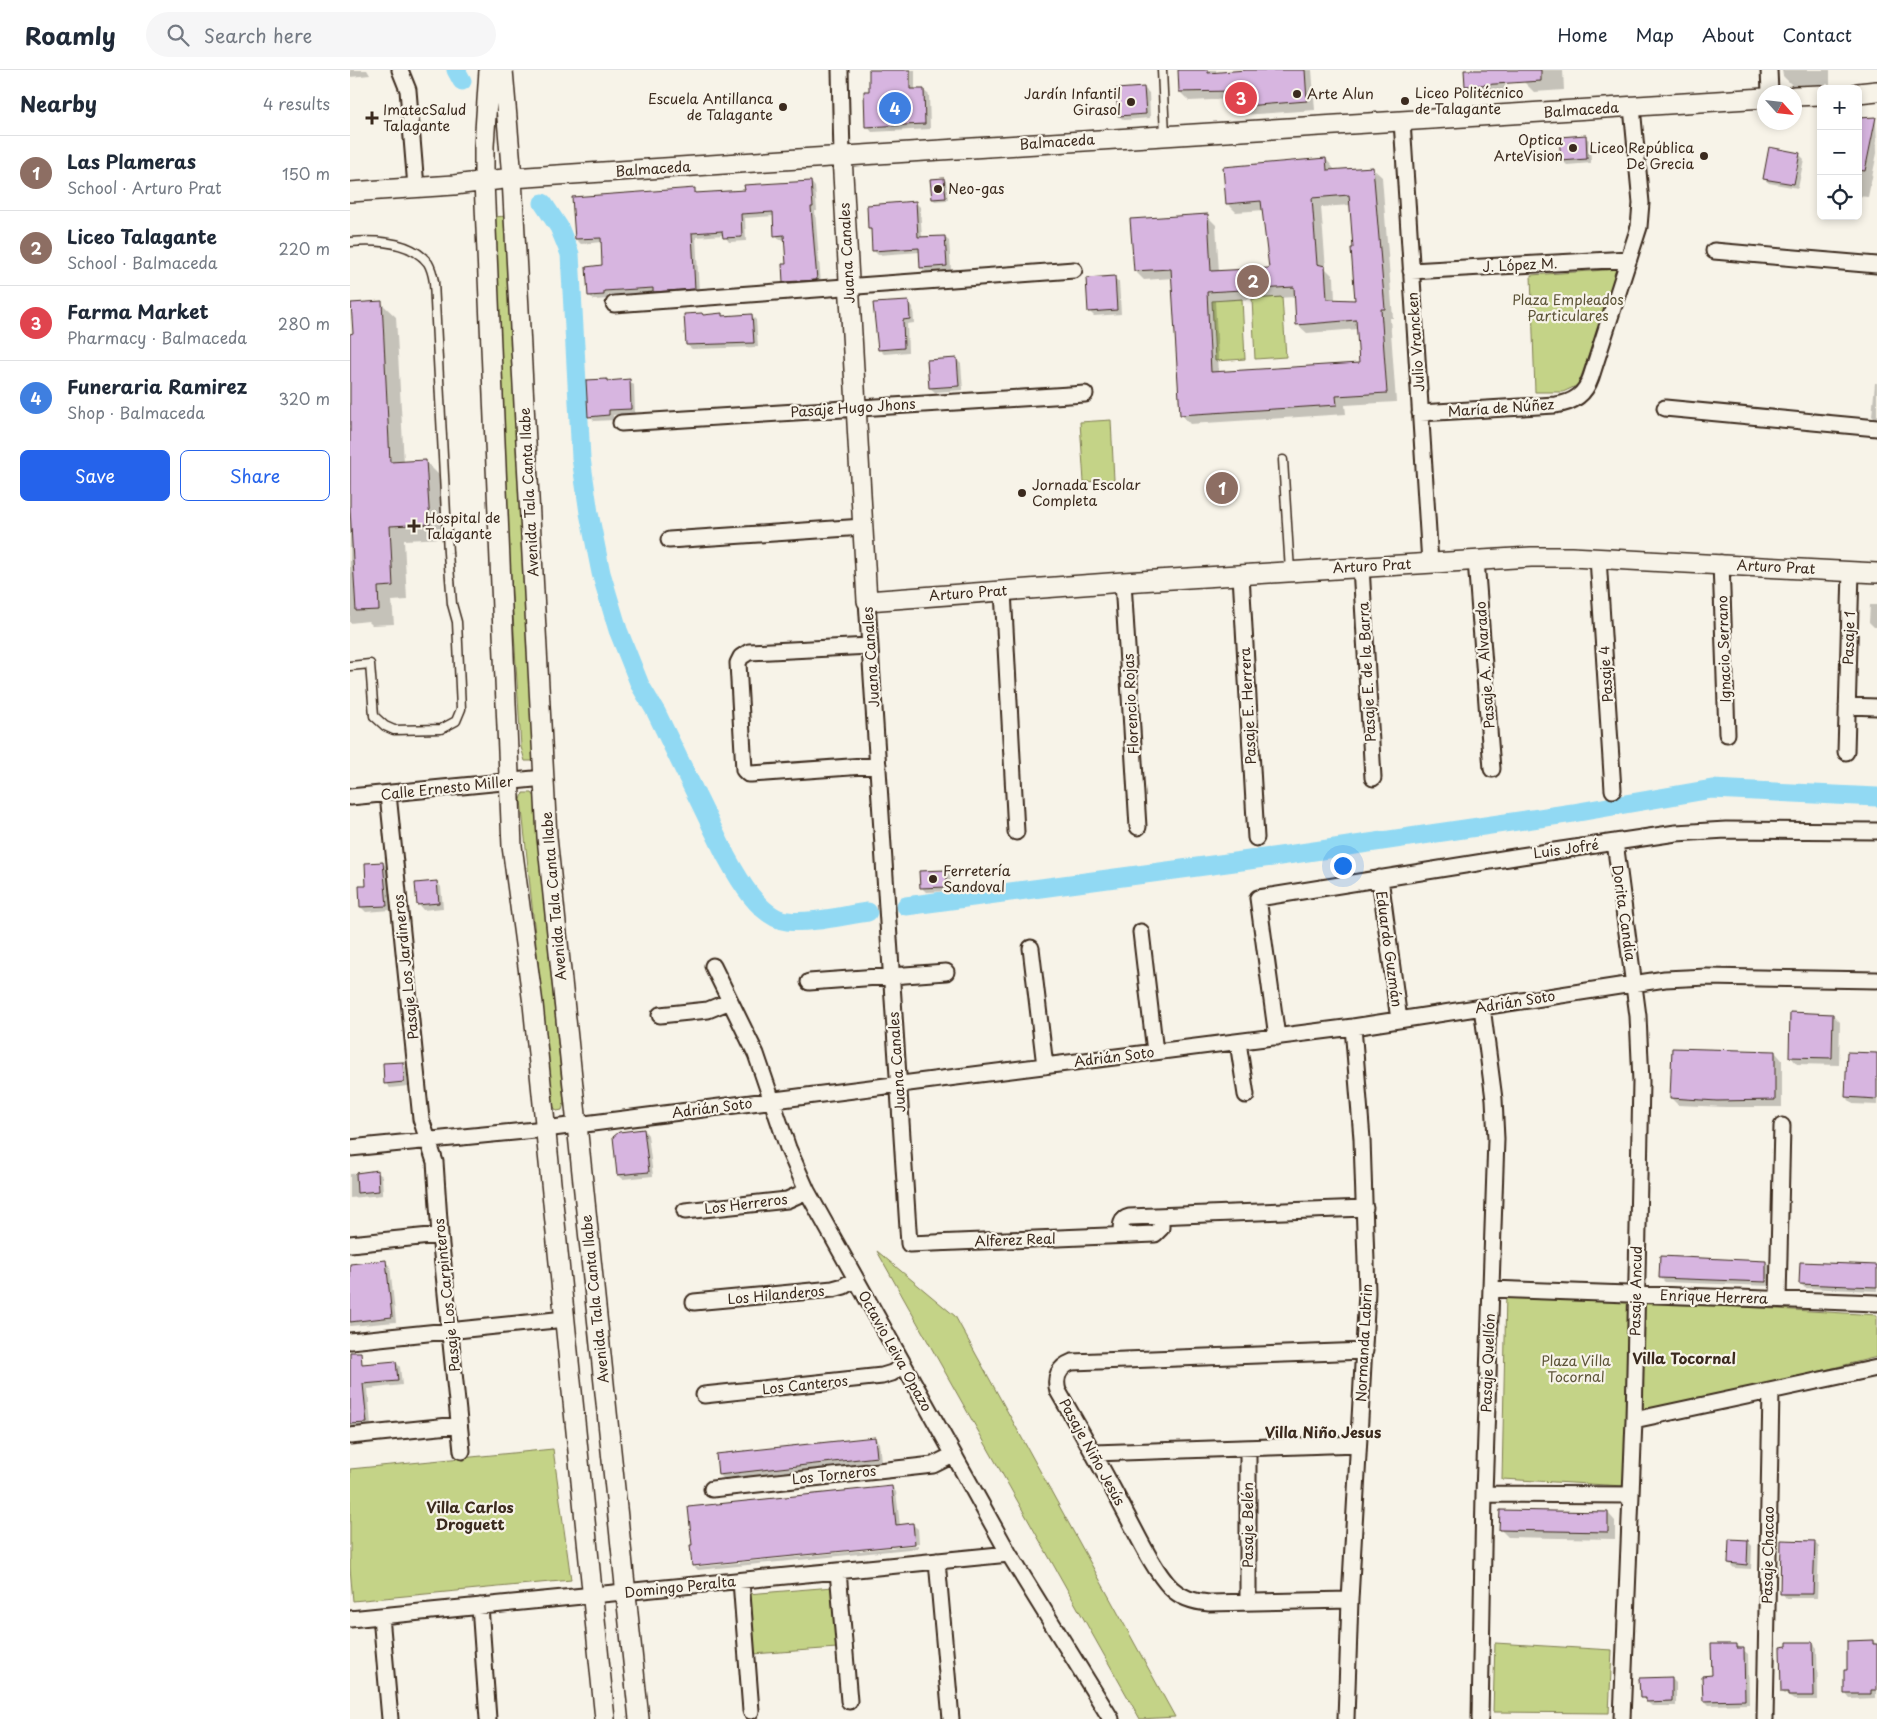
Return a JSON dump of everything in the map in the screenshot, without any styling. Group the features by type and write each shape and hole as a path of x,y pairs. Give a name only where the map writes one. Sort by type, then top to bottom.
{"street":[{"path":"400,70 408,90 416,188"},
{"path":"489,70 484,146 484,181 512,846 527,955 605,1719"},
{"name":"Avenida Tala Canta Ilabe","path":"502,70 512,178 547,828 639,1719"},
{"name":"Juana Canales","path":"840,70 842,156 856,408 908,1244"},
{"path":"1769,70 1770,85"},
{"path":"1862,92 1877,91"},
{"path":"1802,96 1817,95"},
{"name":"Balmaceda","path":"350,192 416,188 512,178 842,156 1757,98"},
{"name":"María de Núñez","path":"1420,413 1566,404 1580,395 1589,384 1639,227 1641,203 1632,107"},
{"name":"Julio Vrancken","path":"1402,121 1430,563"},
{"path":"1714,251 1877,265"},
{"name":"J. López M.","path":"1411,271 1629,258"},
{"path":"614,304 1074,270"},
{"name":"Pasaje Hugo Jhons","path":"621,423 1085,394"},
{"path":"1665,408 1877,428"},
{"path":"669,540 863,527"},
{"name":"Arturo Prat","path":"868,600 1362,566 1554,556 1877,572"},
{"name":"Pasaje 4","path":"1598,558 1613,790"},
{"name":"Pasaje A. Alvarado","path":"1476,560 1492,769"},
{"name":"Ignacio Serrano","path":"1721,564 1727,734"},
{"name":"Pasaje E. de la Barra","path":"1362,566 1373,778"},
{"name":"Pasaje 1","path":"1846,752 1851,571"},
{"name":"Pasaje E. Herrera","path":"1241,575 1256,838"},
{"name":"Florencio Rojas","path":"1123,582 1138,827"},
{"path":"1003,591 1016,832"},
{"path":"870,646 749,652 741,657 738,663 744,770 751,774 878,765"},
{"path":"1847,706 1877,707"},
{"name":"Calle Ernesto Miller","path":"350,797 544,778"},
{"name":"Pasaje Los Jardineros","path":"388,794 421,1119 428,1140"},
{"name":"Luis Jofré","path":"1277,1037 1258,898 1676,833 1726,830 1877,831"},
{"name":"Dorita Candia","path":"1615,842 1634,984"},
{"name":"Eduardo Guzmán","path":"1380,878 1399,1020"},
{"path":"1141,932 1155,1052"},
{"path":"1031,948 1045,1066"},
{"name":"Octavio Leiva Opazo","path":"713,966 756,1054 788,1148 807,1192 1009,1554 1111,1719"},
{"path":"809,982 946,972"},
{"name":"Adrián Soto","path":"350,1148 545,1129 1277,1037 1665,979 1708,977 1877,980"},
{"name":"Pasaje Ancud","path":"1622,1719 1634,1420 1635,1294 1641,1082 1638,1016 1634,984"},
{"path":"660,1015 708,1010 730,1002"},
{"name":"Pasaje Quellón","path":"1480,1719 1484,1494 1496,1139 1494,1100 1482,1007"},
{"name":"Normanda Labrin","path":"1346,1719 1350,1600 1367,1292 1362,1139 1353,1027"},
{"path":"1238,1042 1246,1095"},
{"path":"1778,1300 1782,1126"},
{"name":"Pasaje Los Carpinteros","path":"428,1140 435,1162 440,1235 462,1451"},
{"name":"Los Herreros","path":"685,1211 787,1200 807,1192"},
{"name":"Alferez Real","path":"908,1244 1158,1233 1161,1228 1161,1216 1365,1208"},
{"path":"350,1244 440,1235"},
{"name":"Los Hilanderos","path":"694,1302 833,1289 844,1286 855,1279"},
{"name":"Enrique Herrera","path":"1491,1289 1877,1303"},
{"path":"350,1341 565,1318"},
{"name":"Pasaje Niño Jesús","path":"1350,1600 1199,1602 1172,1590 1165,1582 1144,1546 1056,1386 1060,1370 1072,1362 1364,1351"},
{"name":"Los Canteros","path":"704,1395 882,1376 892,1373 903,1366"},
{"path":"1634,1420 1877,1368"},
{"name":"Pasaje Chacao","path":"1765,1719 1771,1391"},
{"path":"350,1436 459,1425"},
{"path":"1094,1453 1358,1444"},
{"name":"Pasaje Belén","path":"1248,1448 1248,1602"},
{"name":"Los Torneros","path":"712,1489 933,1465 953,1455"},
{"path":"1484,1494 1631,1495"},
{"name":"Domingo Peralta","path":"350,1619 1009,1554"},
{"path":"937,1561 952,1719"},
{"path":"838,1571 849,1701"},
{"path":"741,1580 751,1711"},
{"path":"480,1606 488,1719"},
{"path":"381,1616 390,1719"}],"lane":[{"path":"1162,70 1165,136"},
{"path":"350,242 400,244 418,252 429,264 434,282 448,553 452,604 457,622 461,709 456,721 441,729 394,730 385,726 374,716 370,664 350,666"},
{"path":"1283,460 1290,571"}],"green space":[{"path":"507,216 535,761 525,761 521,747 500,400 493,217"},
{"name":"Plaza Empleados Particulares","path":"1620,269 1578,385 1563,392 1535,392 1531,275"},
{"path":"1282,297 1286,357 1255,359 1252,299"},
{"path":"1242,299 1245,359 1215,361 1212,301"},
{"path":"1111,420 1114,480 1084,482 1080,422"},
{"path":"523,793 532,793 536,798 541,873 564,1103 562,1110 557,1111 553,1106 521,800"},
{"path":"877,1251 955,1316 1175,1717 1140,1719"},
{"name":"Plaza Villa Tocornal","path":"1506,1293 1877,1315 1877,1357 1627,1419 1624,1486 1502,1479"},
{"name":"Villa Carlos Droguett","path":"553,1449 571,1580 353,1601 350,1568 350,1469"},
{"path":"833,1587 837,1648 753,1654 748,1594"},
{"path":"1495,1643 1612,1650 1609,1713 1493,1712"}],"building":[{"path":"869,70 910,70 910,89 924,89 925,124 865,127 864,91 869,91"},
{"path":"1178,70 1208,70 1208,73 1246,70 1305,70 1307,101 1233,107 1232,91 1179,92"},
{"path":"1464,70 1541,70 1541,81 1465,86"},
{"name":"Jardín Infantil Girasol","path":"1144,87 1146,114 1118,116 1116,89"},
{"path":"1876,117 1865,171 1862,171 1862,118"},
{"name":"Optica ArteVision","path":"1586,135 1587,159 1561,161 1559,137"},
{"path":"1769,147 1800,153 1794,184 1763,179"},
{"path":"1326,158 1327,170 1373,167 1385,309 1381,309 1387,393 1336,396 1337,405 1180,415 1171,269 1134,271 1130,219 1208,214 1211,271 1269,268 1261,201 1226,204 1223,167","holes":["1349,195 1355,300 1327,299 1325,266 1317,264 1312,198","1294,287 1296,325 1356,320 1359,363 1211,372 1207,292"]},
{"name":"Neo-gas","path":"944,178 946,198 932,199 930,179"},
{"path":"811,181 813,207 811,207 817,280 783,282 782,264 786,264 784,235 774,236 773,212 741,214 742,237 723,238 722,231 692,233 695,289 653,292 653,288 604,291 604,295 588,296 586,267 602,265 601,238 575,239 572,197 695,188 695,193 745,190 744,185"},
{"path":"916,201 918,237 945,236 947,266 920,268 919,248 872,251 871,229 868,229 867,205"},
{"path":"1115,276 1117,310 1088,312 1086,278"},
{"path":"382,301 390,462 426,460 430,524 390,526 393,586 378,587 379,610 356,611 350,509 350,334 353,333 351,303"},
{"path":"909,301 910,319 903,320 904,348 878,350 873,303"},
{"path":"702,313 703,315 722,313 722,316 752,314 754,343 686,345 684,314"},
{"path":"957,358 959,386 929,388 927,360"},
{"path":"607,379 607,381 630,379 631,409 609,410 609,415 588,417 586,380"},
{"path":"383,862 387,906 360,907 359,886 366,886 365,863"},
{"name":"Ferretería Sandoval","path":"946,870 947,887 920,888 919,871"},
{"path":"437,881 439,903 417,905 415,883"},
{"path":"1790,1012 1833,1014 1832,1058 1789,1057"},
{"path":"1672,1048 1775,1051 1775,1100 1717,1101 1670,1098"},
{"path":"1847,1052 1877,1053 1877,1099 1845,1097"},
{"path":"403,1062 404,1082 384,1084 383,1063"},
{"path":"644,1129 649,1172 617,1175 613,1137 619,1132"},
{"path":"378,1170 379,1191 357,1193 356,1173"},
{"path":"1660,1256 1766,1261 1766,1282 1659,1278"},
{"path":"386,1260 392,1317 350,1322 350,1264"},
{"path":"1800,1262 1877,1265 1877,1287 1799,1284"},
{"path":"350,1352 361,1352 362,1364 396,1361 398,1381 363,1384 367,1423 350,1424"},
{"path":"875,1437 877,1457 718,1475 716,1454"},
{"path":"892,1486 896,1525 913,1523 915,1544 692,1566 688,1507"},
{"path":"1500,1510 1608,1512 1608,1532 1499,1530"},
{"path":"1729,1539 1748,1540 1747,1565 1728,1563"},
{"path":"1781,1540 1815,1541 1813,1594 1780,1594"},
{"path":"1873,1640 1873,1644 1877,1644 1877,1690 1871,1690 1871,1694 1844,1694 1844,1670 1847,1670 1847,1641"},
{"path":"1787,1642 1813,1642 1814,1696 1788,1696 1788,1692 1781,1692 1780,1647 1787,1646"},
{"path":"1711,1644 1737,1644 1737,1648 1744,1648 1745,1700 1703,1701 1702,1676 1712,1675"},
{"path":"1672,1677 1672,1701 1646,1702 1646,1698 1640,1698 1639,1678"}],"waterway":[{"path":"456,70 462,81"},
{"path":"543,203 559,227 570,254 581,458 589,513 601,573 618,630 640,685 656,712 726,856 743,885 759,905 777,918 796,922 868,912"},
{"path":"906,906 1287,855 1573,813 1712,789 1877,797"}],"place":[{"name":"Arte Alun","path":"1297,94"},
{"name":"Farma Market","path":"1241,98"},
{"name":"Liceo Politécnico de Talagante","path":"1405,101"},
{"name":"Jardín Infantil Girasol","path":"1131,102"},
{"name":"Escuela Antillanca de Talagante","path":"783,107"},
{"name":"Funeraria Ramirez","path":"895,108"},
{"name":"ImatecSalud Talagante","path":"372,118"},
{"name":"Optica ArteVision","path":"1573,148"},
{"name":"Liceo República De Grecia","path":"1704,156"},
{"name":"Neo-gas","path":"938,189"},
{"name":"Liceo Talagante","path":"1253,281"},
{"name":"Las Plameras","path":"1222,488"},
{"name":"Jornada Escolar Completa","path":"1022,493"},
{"name":"Hospital de Talagante","path":"414,526"},
{"name":"Ferretería Sandoval","path":"933,879"}],"district":[{"name":"Villa Tocornal","path":"1684,1359"},
{"name":"Villa Niño Jesus","path":"1323,1433"},
{"name":"Villa Carlos Droguett","path":"470,1516"}]}
